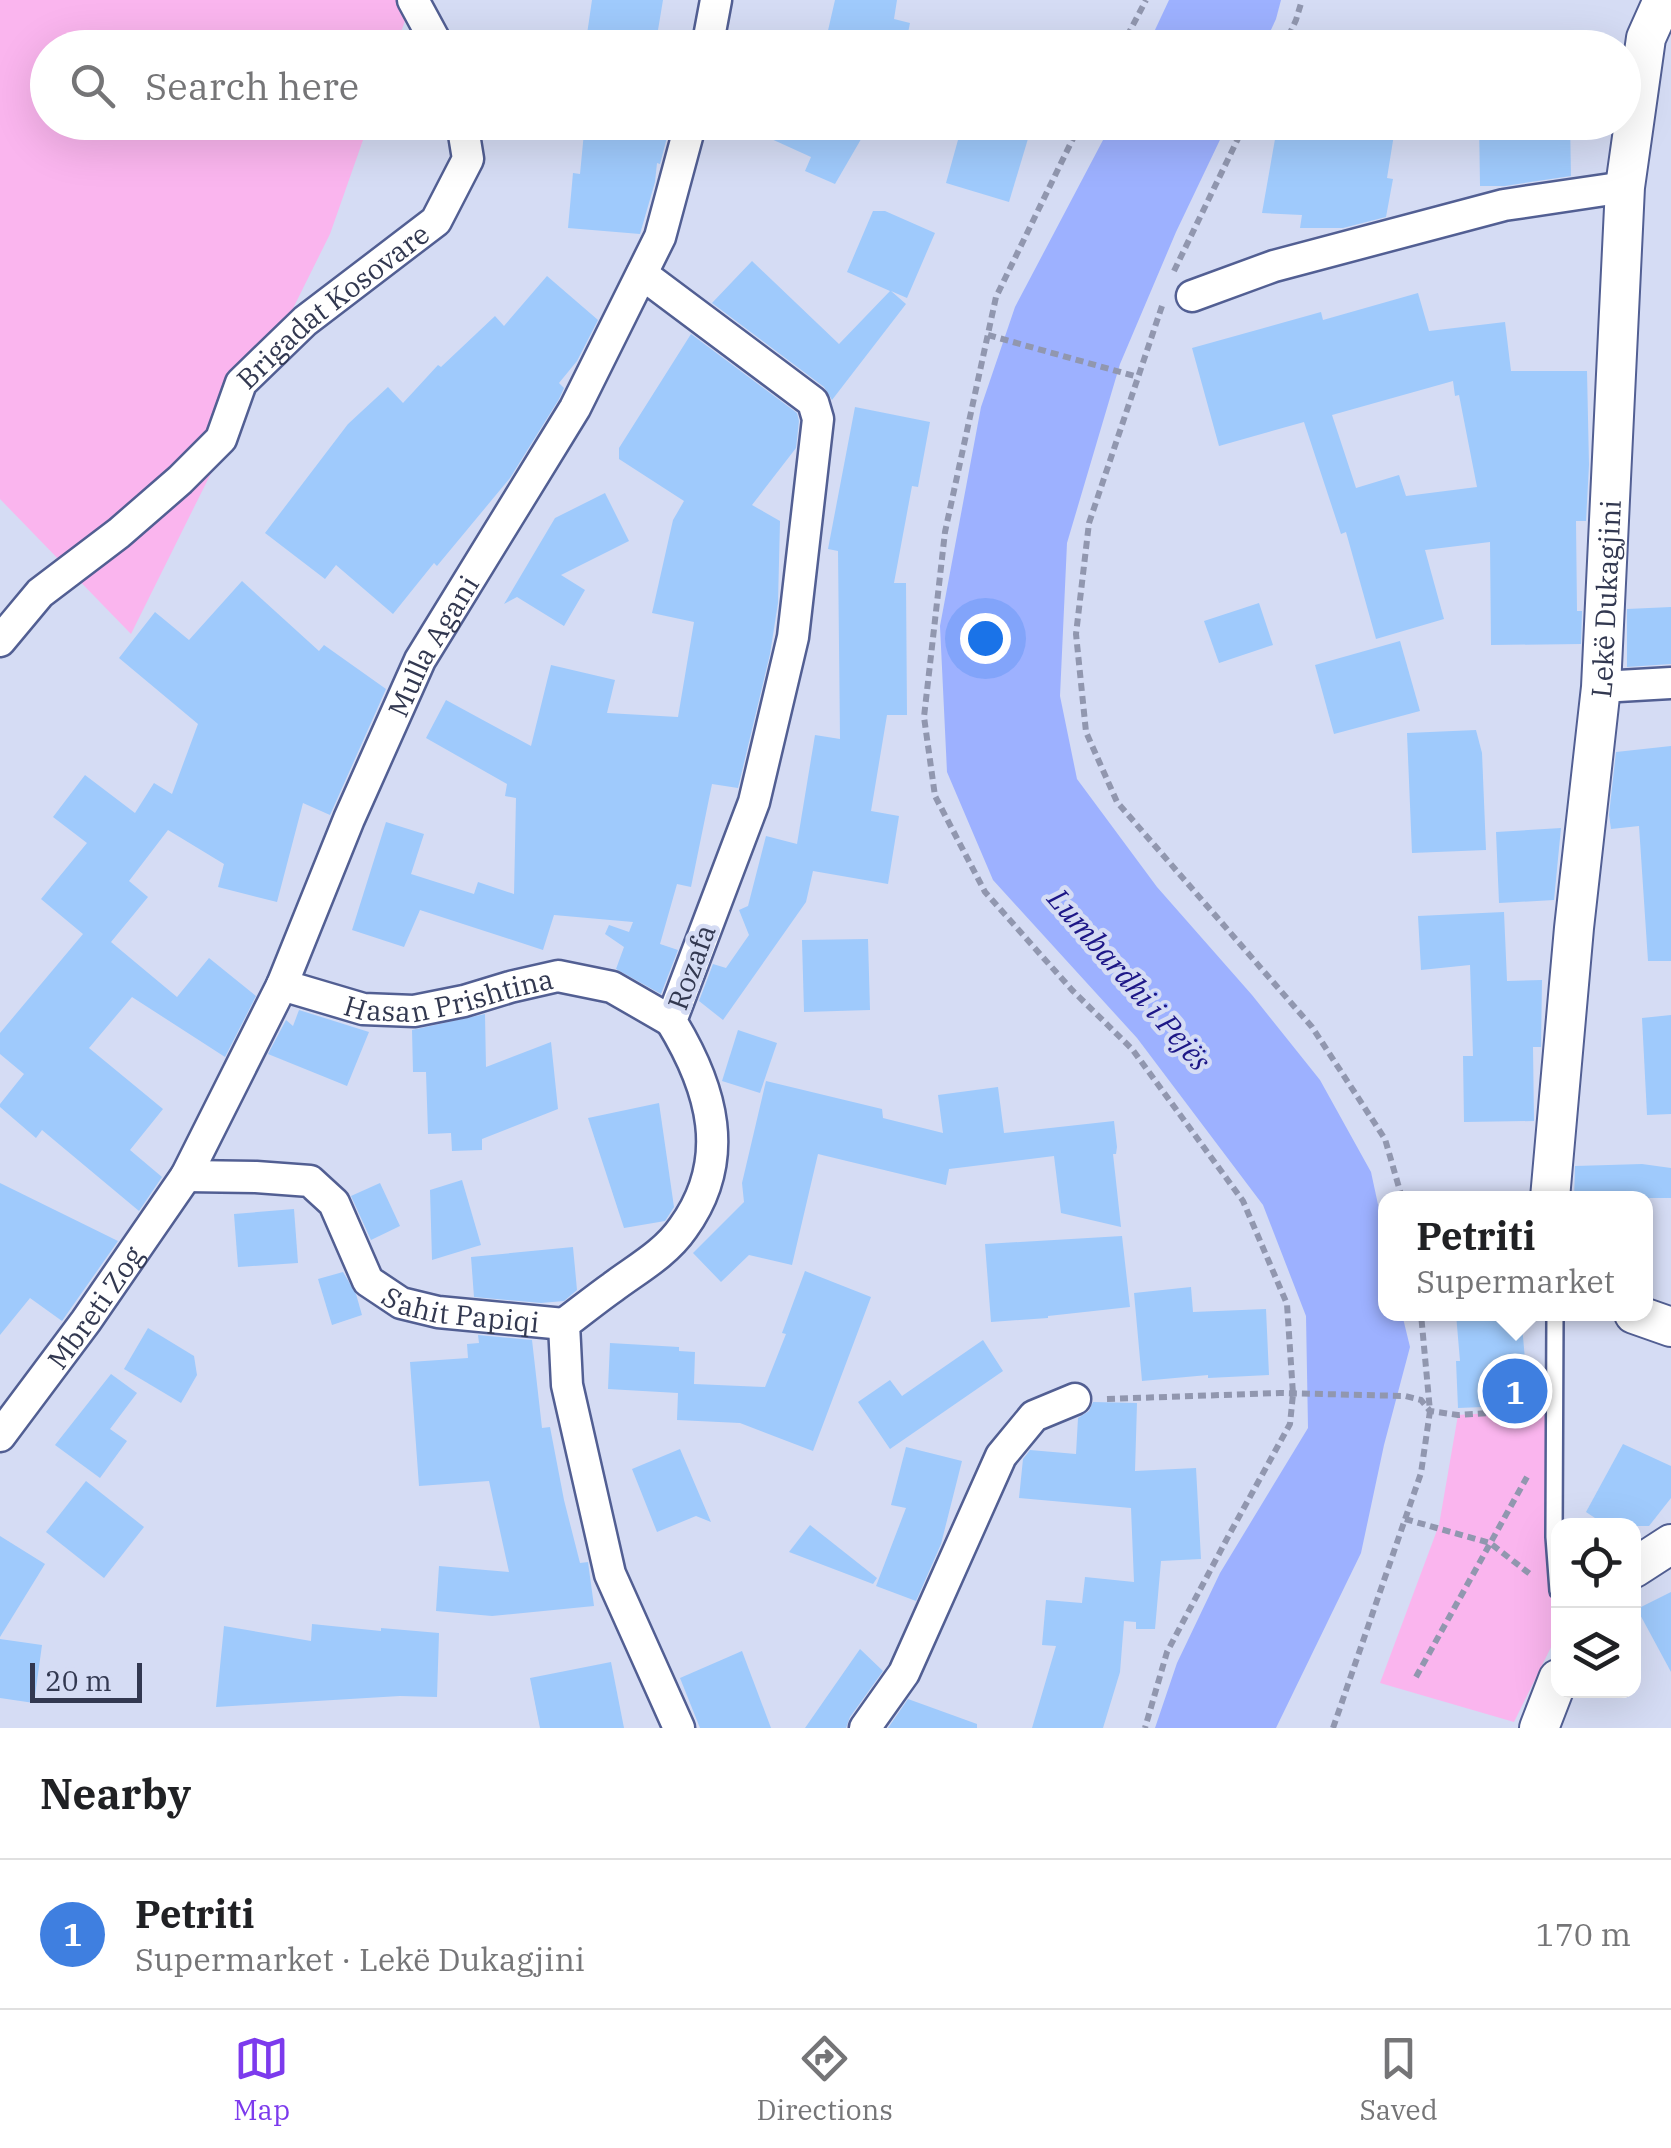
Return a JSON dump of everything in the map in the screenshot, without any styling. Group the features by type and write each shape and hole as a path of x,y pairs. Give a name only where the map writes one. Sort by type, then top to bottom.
{"street":[{"path":"710,30 716,0"},
{"name":"Lekë Dukagjini","path":"1641,73 1646,38 1664,0"},
{"name":"Brigadat Kosovare","path":"0,641 40,593 119,533 221,438 242,383 292,333 436,222 468,159 465,140"},
{"name":"Mulla Agani","path":"186,1176 282,985 349,818 420,660 575,408 660,237 686,140"},
{"name":"Lekë Dukagjini","path":"1551,1191 1601,687 1625,187 1632,140"},
{"path":"1177,289 1504,205 1625,187"},
{"name":"Rozafa","path":"564,1324 654,1259 683,1229 710,1175 714,1152 704,1089 688,1049 671,1021 754,802 793,638 818,419 813,402 642,274"},
{"path":"1601,687 1671,683"},
{"name":"Hasan Prishtina","path":"282,985 363,1009 414,1010 558,976 612,987 671,1021"},
{"name":"Sahit Papiqi","path":"186,1176 310,1181 334,1203 368,1280 401,1304 438,1312 564,1324"},
{"name":"Mbreti Zog","path":"0,1436 86,1321 186,1176"},
{"path":"564,1324 568,1384 610,1574 680,1728"},
{"path":"865,1728 904,1674 1001,1456 1034,1416 1076,1400"},
{"path":"1641,1563 1671,1544"},
{"path":"1539,1728 1551,1697"}],"lane":[{"path":"1554,1518 1555,1321"}],"path":[{"path":"1130,30 1146,0"},
{"path":"1291,30 1302,0"},
{"path":"1072,140 996,296 945,532 924,717 935,796 985,892 1072,990 1132,1049 1243,1201 1287,1304 1298,1394 1290,1424 1168,1652 1144,1728"},
{"path":"1237,140 1177,260 1177,289 1136,376 1088,523 1076,634 1086,732 1117,802 1312,1028 1385,1138 1400,1191"},
{"path":"990,336 1136,376"},
{"path":"1333,1728 1421,1473 1430,1411 1422,1321"},
{"path":"1076,1400 1298,1394 1405,1396 1421,1400 1430,1411 1458,1415 1522,1411 1554,1420 1416,1676"},
{"path":"1405,1518 1490,1543 1531,1575"}],"shaded area":[{"path":"0,0 412,0 402,30 30,30 30,140 363,140 330,234 131,634 0,499"},
{"path":"1554,1413 1556,1518 1551,1518 1551,1647 1514,1722 1380,1683 1439,1525 1458,1415"}],"water":[{"path":"1169,0 1281,0 1271,30 1155,30"},
{"name":"Lumbardhi i Pejës","path":"1103,140 1220,140 1120,364 1067,543 1060,696 1077,779 1157,887 1320,1080 1371,1172 1378,1204 1378,1321 1404,1321 1410,1347 1361,1553 1276,1728 1155,1728 1177,1663 1220,1573 1308,1428 1306,1316 1263,1205 1137,1038 993,880 947,772 940,626 981,407 1015,307"}],"building":[{"path":"592,0 663,0 658,30 588,30"},
{"path":"835,0 897,0 894,19 910,23 909,30 828,30"},
{"path":"583,140 666,140 640,234 568,228 573,173 580,174"},
{"path":"774,140 861,140 835,184 805,171 811,157"},
{"path":"958,140 1028,140 1009,202 946,183"},
{"path":"1275,140 1393,140 1387,178 1393,179 1386,217 1343,228 1300,228 1302,215 1262,213"},
{"path":"1479,140 1570,140 1571,176 1480,186"},
{"path":"873,211 885,211 935,233 907,298 891,291 906,304 832,400 824,387 712,303 752,261 839,344 890,291 847,272"},
{"path":"547,276 598,320 577,361 559,383 564,388 559,399 510,478 393,614 336,565 325,579 265,533 348,424 388,387 403,403 438,365 441,367 495,316 504,326"},
{"path":"1418,293 1429,331 1505,322 1511,371 1587,371 1586,521 1576,521 1581,644 1491,645 1490,542 1425,550 1444,619 1376,639 1346,532 1341,534 1304,422 1219,446 1192,348 1321,312 1323,320","holes":["1453,381 1455,396 1459,395 1477,487 1406,496 1399,475 1356,488 1332,415"]},
{"path":"691,334 797,413 799,421 796,448 752,505 780,521 778,603 738,788 712,784 691,887 677,884 660,944 678,950 661,994 616,969 624,947 605,934 609,925 629,932 633,922 554,915 543,950 420,910 404,947 352,930 386,822 424,834 411,874 474,894 478,882 514,894 516,798 505,796 507,784 426,738 446,700 531,746 551,665 615,680 607,713 678,717 694,622 652,613 673,520 684,501 619,459 619,448"},
{"path":"855,407 930,422 918,487 912,486 894,583 906,583 907,715 887,715 871,811 899,816 888,884 813,871 806,902 723,1020 699,1001 713,964 726,968 749,935 739,910 748,906 766,836 797,844 815,735 840,739 838,551 828,549"},
{"path":"605,493 629,541 561,575 585,590 564,626 517,597 504,604 555,518"},
{"path":"242,581 319,651 324,645 386,689 330,815 303,803 277,902 218,887 224,864 168,830 129,881 148,897 111,942 177,997 209,958 256,996 225,1057 132,997 89,1048 163,1109 130,1150 162,1177 139,1211 42,1130 36,1138 0,1107 24,1074 0,1054 0,1033 83,934 41,899 87,843 53,817 85,775 135,813 154,783 172,794 198,724 119,658 155,612 189,640"},
{"path":"1259,603 1273,645 1219,663 1204,621"},
{"path":"1671,607 1671,664 1627,667 1627,609"},
{"path":"1400,641 1420,711 1334,734 1315,665"},
{"path":"1476,730 1482,753 1486,850 1412,853 1407,733"},
{"path":"1671,746 1671,961 1648,961 1639,826 1611,829 1609,815 1616,752"},
{"path":"1561,828 1554,900 1499,903 1496,832"},
{"path":"1504,912 1507,981 1542,980 1541,1047 1533,1047 1534,1121 1464,1122 1463,1056 1473,1056 1470,965 1421,970 1418,916"},
{"path":"868,939 870,1010 804,1012 802,940"},
{"path":"299,1010 369,1032 347,1086 268,1054 286,1020 293,1026"},
{"path":"485,1014 486,1067 551,1042 558,1109 482,1139 482,1150 452,1151 451,1133 428,1134 426,1072 413,1072 412,1030"},
{"path":"1671,1015 1671,1114 1647,1115 1642,1018"},
{"path":"738,1030 777,1043 760,1093 722,1081"},
{"path":"766,1081 882,1109 883,1118 943,1133 938,1095 998,1087 1004,1133 1114,1121 1117,1147 1113,1154 1121,1227 1061,1213 1054,1156 949,1169 946,1185 818,1154 792,1265 749,1255 721,1282 693,1253 744,1202 742,1183"},
{"path":"659,1103 674,1207 665,1221 624,1228 588,1118"},
{"path":"1642,1164 1671,1168 1671,1198 1653,1198 1653,1191 1574,1191 1575,1166"},
{"path":"462,1180 481,1245 432,1260 430,1190"},
{"path":"0,1183 118,1241 62,1321 30,1298 0,1335"},
{"path":"380,1183 400,1226 371,1240 351,1196"},
{"path":"294,1209 298,1263 238,1267 234,1214"},
{"path":"1122,1236 1130,1307 991,1322 985,1244"},
{"path":"573,1247 577,1290 564,1301 541,1303 474,1297 471,1257"},
{"path":"805,1271 871,1297 813,1451 740,1423 677,1420 678,1393 608,1389 610,1343 679,1347 679,1351 695,1352 694,1384 765,1387"},
{"path":"343,1272 362,1315 332,1325 318,1279"},
{"path":"1191,1287 1193,1312 1266,1309 1269,1375 1142,1381 1134,1293"},
{"path":"1457,1321 1522,1321 1529,1405 1458,1408 1456,1361 1460,1361"},
{"path":"148,1328 194,1356 197,1375 181,1403 124,1369"},
{"path":"478,1335 532,1340 542,1428 550,1427 580,1563 588,1562 594,1606 492,1616 436,1611 439,1566 509,1572 489,1481 419,1486 410,1362 468,1358 467,1344 479,1343"},
{"path":"983,1340 1003,1371 890,1449 858,1402 890,1380 902,1396"},
{"path":"111,1374 137,1393 110,1429 127,1441 100,1478 55,1445"},
{"path":"1093,1402 1137,1403 1135,1471 1196,1468 1201,1559 1161,1561 1155,1629 1136,1629 1136,1622 1124,1621 1120,1672 1103,1728 1032,1728 1056,1646 1042,1645 1046,1600 1082,1603 1085,1577 1134,1582 1131,1508 1019,1498 1023,1459 1030,1450 1076,1454 1078,1418 1089,1411"},
{"path":"1623,1444 1671,1466 1671,1498 1649,1526 1641,1526 1641,1518 1595,1518 1586,1512"},
{"path":"906,1447 962,1461 941,1544 916,1601 876,1586 906,1508 891,1505"},
{"path":"680,1449 711,1522 696,1516 657,1532 632,1469"},
{"path":"86,1481 144,1527 104,1578 46,1532"},
{"path":"810,1525 877,1578 873,1584 789,1552"},
{"path":"0,1536 45,1564 0,1637"},
{"path":"1671,1592 1671,1672 1641,1616 1641,1607"},
{"path":"312,1624 439,1633 437,1697 216,1707 224,1626 311,1641"},
{"path":"0,1639 42,1645 34,1703 0,1698"},
{"path":"860,1649 883,1671 846,1728 805,1728"},
{"path":"742,1651 771,1728 700,1728 680,1678"},
{"path":"611,1662 624,1728 540,1728 530,1678"},
{"path":"908,1699 977,1724 977,1728 888,1728"}],"place":[{"name":"Petriti","path":"1515,1391"}]}
